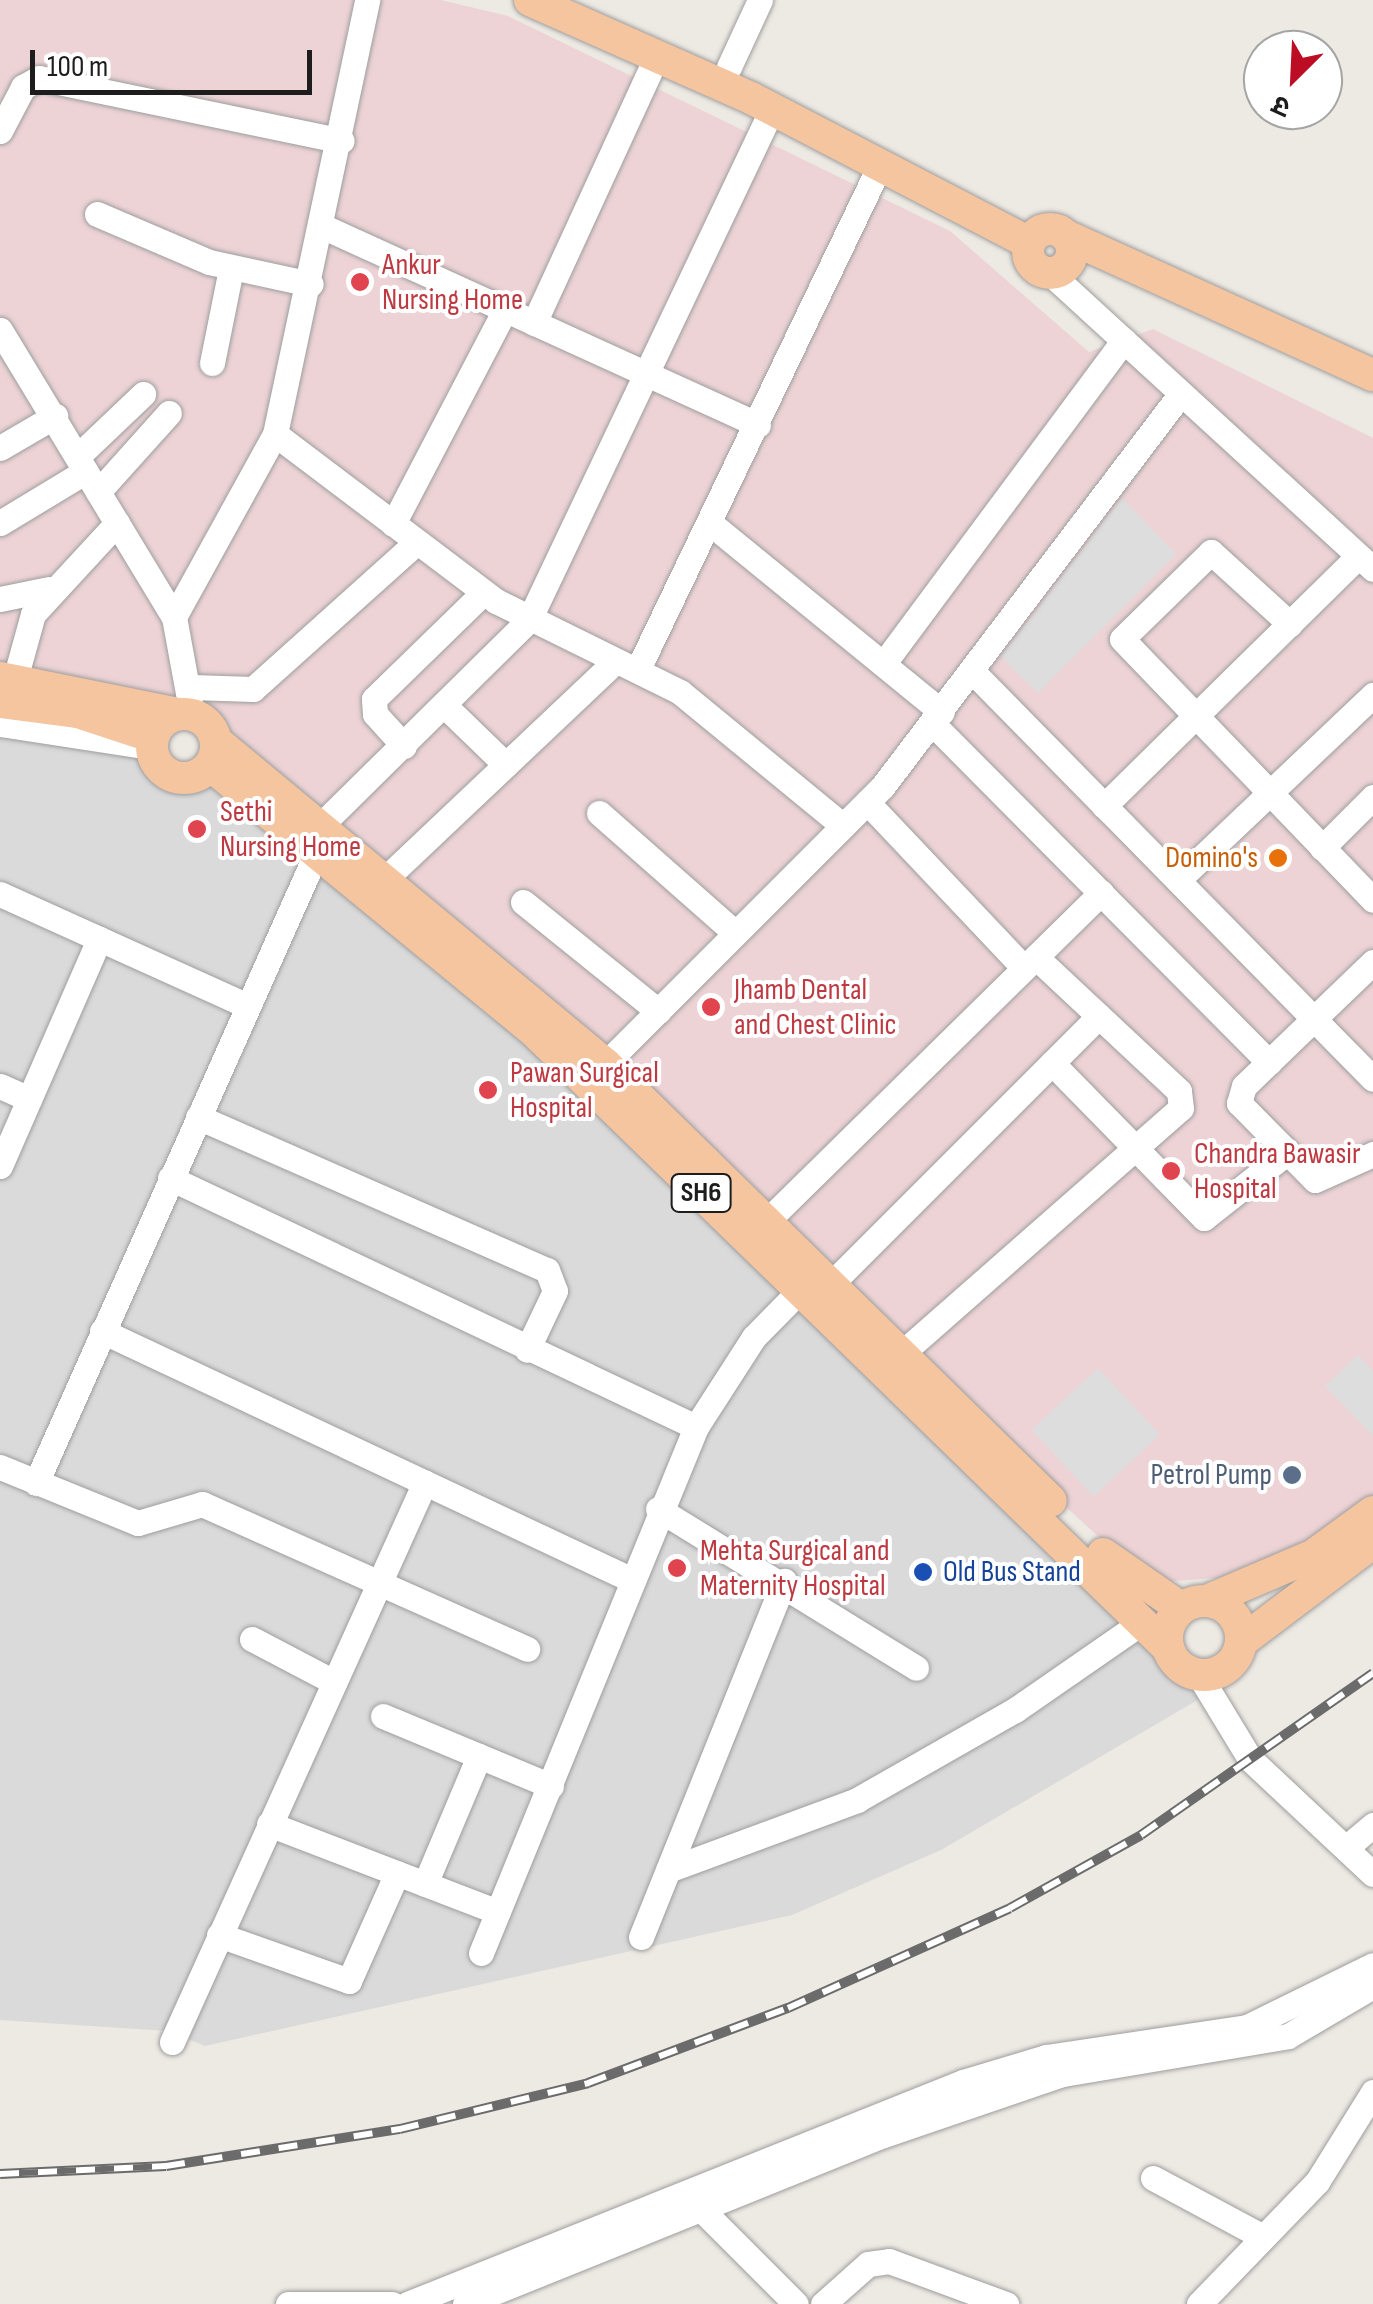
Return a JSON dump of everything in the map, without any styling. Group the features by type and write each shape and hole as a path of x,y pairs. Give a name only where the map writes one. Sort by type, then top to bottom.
{"main road":[{"path":"530,0 772,109 1052,248 1373,396"},
{"path":"584,0 729,68 1052,248 1373,375"},
{"path":"5,686 188,705"},
{"path":"5,686 153,742 178,776 213,753"},
{"path":"153,742 188,705"},
{"name":"SH6","path":"188,705 213,753 319,838 766,1222 816,1282 902,1353 1116,1568 1195,1604 1234,1614 1241,1642"},
{"name":"SH6","path":"319,838 386,878 596,1073 816,1282 1142,1622 1199,1674"},
{"path":"1168,1648 1195,1604 1314,1555 1373,1512"},
{"path":"1199,1674 1227,1667 1241,1642 1373,1542"}],"street":[{"path":"174,617 274,434 324,227 368,0"},
{"path":"729,68 760,0"},
{"path":"534,323 657,56"},
{"path":"0,130 23,87 39,78 342,141"},
{"path":"36,1482 319,838 529,620 649,376 772,109"},
{"path":"386,878 506,765 626,666 710,523 880,165"},
{"path":"97,214 231,269 310,284"},
{"path":"324,227 758,426"},
{"path":"1052,248 1124,340 1366,563 1290,624 1104,806"},
{"path":"212,363 231,269"},
{"path":"394,524 505,310"},
{"path":"0,330 174,617 188,705 253,689 417,542"},
{"path":"884,662 1124,340"},
{"path":"87,473 143,394"},
{"path":"596,1073 867,802 974,673 1180,395"},
{"path":"0,523 87,473 169,413"},
{"path":"0,448 55,416"},
{"path":"274,434 484,592 529,620 626,666 843,826"},
{"path":"710,523 884,662 1101,893 1269,1062"},
{"path":"5,686 22,640 49,589 117,524"},
{"path":"1290,624 1211,552 1126,631 1124,648 1373,900"},
{"path":"0,600 49,589"},
{"path":"404,746 375,714 374,699 484,592"},
{"path":"974,673 1373,1079"},
{"path":"1178,880 1373,694"},
{"path":"446,707 506,765"},
{"path":"0,724 153,742"},
{"path":"1322,848 1373,797"},
{"path":"867,802 1030,963 1099,1016 1183,1100 1137,1148 902,1353"},
{"path":"599,813 736,933"},
{"path":"766,1222 1101,893"},
{"path":"0,894 248,1006"},
{"path":"523,902 658,1011"},
{"path":"0,1166 99,939"},
{"path":"1373,962 1269,1062 1239,1103 1285,1154 1315,1180 1373,1154"},
{"path":"482,1954 658,1509 696,1427 754,1337 1099,1016"},
{"path":"1052,1063 1204,1218 1285,1154"},
{"path":"0,1086 29,1099"},
{"path":"198,1117 547,1270 555,1291 527,1350"},
{"path":"170,1178 696,1427"},
{"path":"102,1331 632,1580"},
{"path":"0,1468 138,1523 202,1504 528,1649"},
{"path":"172,2042 425,1482"},
{"path":"658,1509 784,1581 916,1668"},
{"path":"641,1938 784,1581"},
{"path":"668,1870 856,1800 1015,1710 1142,1622"},
{"path":"252,1639 334,1682"},
{"path":"1199,1674 1250,1759 1348,1846 1373,1874"},
{"path":"383,1716 551,1786"},
{"path":"424,1884 479,1756"},
{"path":"270,1824 498,1912"},
{"path":"1348,1846 1373,1825"},
{"path":"219,1935 349,1981 396,1873"},
{"path":"407,2304 441,2298 691,2199 964,2082 1046,2057 1246,2028 1373,1964"},
{"path":"1342,1981 1366,1994 1373,2025"},
{"path":"465,2304 691,2199 1062,2074 1247,2048 1366,1994"},
{"path":"1199,2304 1317,2182 1373,2092"},
{"path":"1153,2178 1261,2236"},
{"path":"691,2199 752,2251 796,2304"},
{"path":"823,2304 857,2272 889,2261 1006,2304"},
{"path":"288,2304 392,2304"}],"shaded area":[{"path":"0,0 441,0 508,16 950,231 1089,352 1153,329 1373,438 1373,1505 1269,1574 1149,1583 209,722 114,690 0,674"},
{"path":"1122,498 1176,554 1038,693 1001,657"},
{"path":"0,737 158,758 255,802 368,887 1123,1595 1206,1695 941,1850 792,1915 205,2046 168,2031 0,2020"},
{"path":"1358,1355 1373,1371 1373,1436 1325,1386"},
{"path":"1098,1368 1160,1435 1094,1497 1031,1430"}],"railway":[{"path":"0,2174 166,2166 400,2129 588,2083 788,2008 1010,1908 1141,1835 1373,1673"}],"place":[{"name":"Ankur Nursing Home","path":"360,282"},
{"name":"Sethi Nursing Home","path":"197,829"},
{"name":"Domino's","path":"1278,858"},
{"name":"Jhamb Dental and Chest Clinic","path":"711,1007"},
{"name":"Pawan Surgical Hospital","path":"488,1090"},
{"name":"Chandra Bawasir Hospital","path":"1171,1171"},
{"name":"Petrol Pump","path":"1292,1475"},
{"name":"Mehta Surgical and Maternity Hospital","path":"677,1568"},
{"name":"Old Bus Stand","path":"923,1572"}]}
